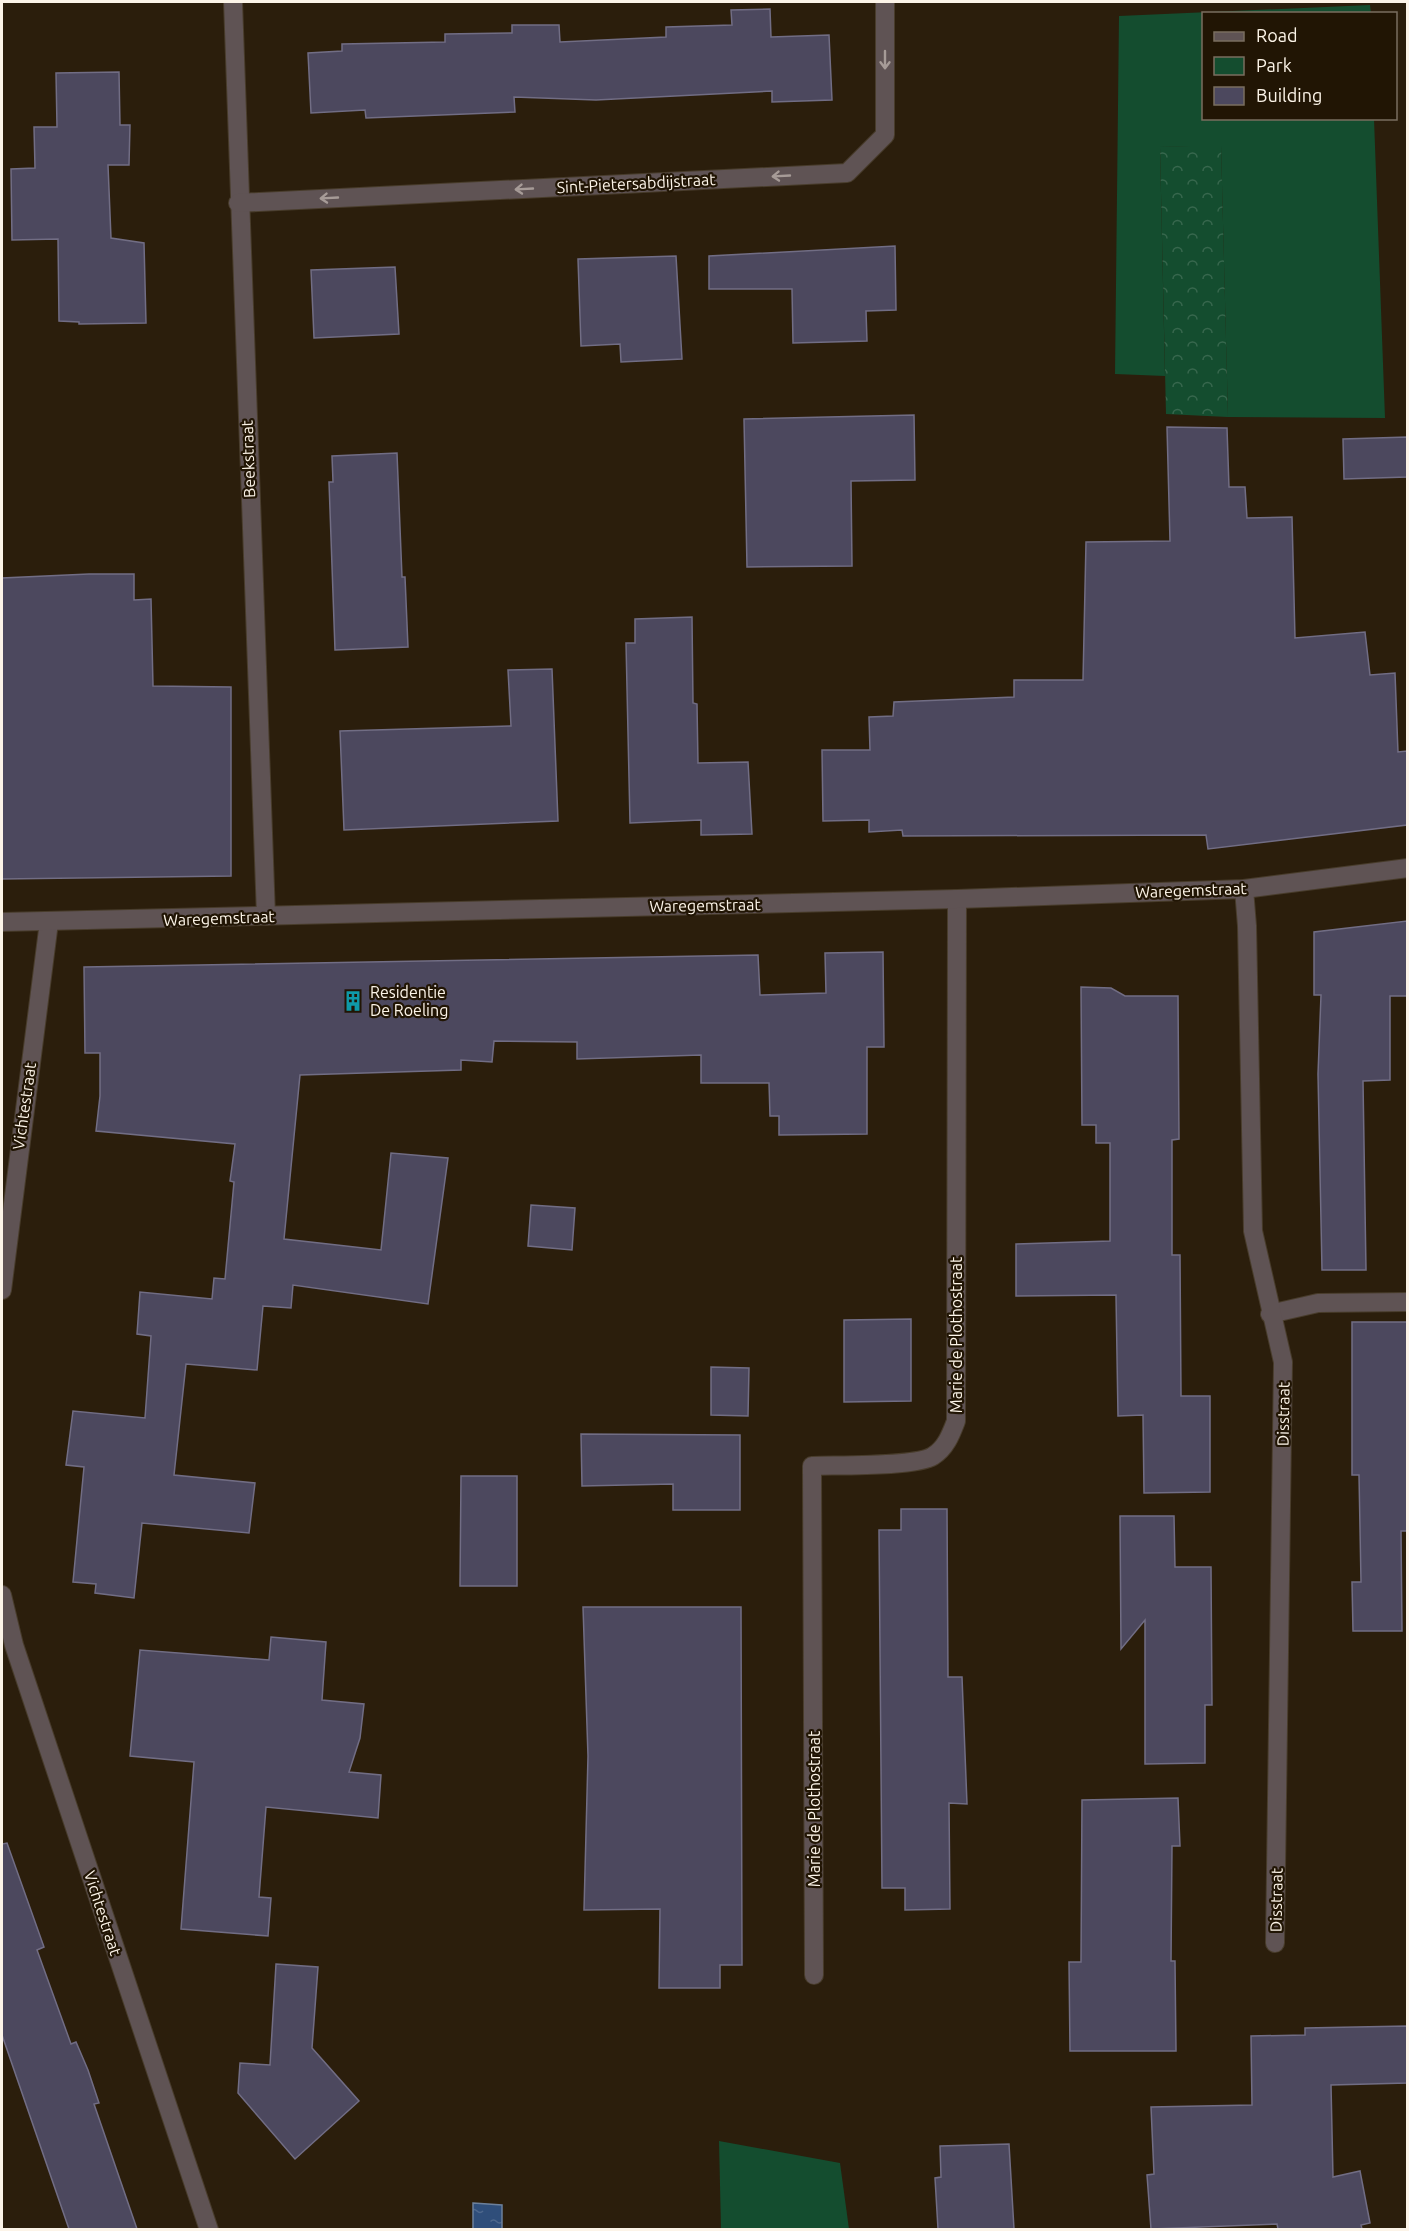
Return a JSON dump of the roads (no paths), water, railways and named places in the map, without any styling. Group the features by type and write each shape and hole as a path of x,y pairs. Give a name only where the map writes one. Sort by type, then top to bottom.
{"street":[{"name":"Beekstraat","path":"233,2 238,203 266,916"},
{"name":"Sint-Pietersabdijstraat","path":"238,203 847,173 885,135 885,2"},
{"name":"Waregemstraat","path":"2,922 957,899 1244,889 1407,868"},
{"name":"Disstraat","path":"1244,889 1247,926 1253,1230 1270,1314 1283,1362 1275,1943"},
{"name":"Marie de Plothostraat","path":"814,1975 812,1466 904,1462 933,1457 947,1443 956,1421 957,899"},
{"name":"Vichtestraat","path":"2,1290 49,922"},
{"path":"1270,1314 1318,1303 1407,1302"},
{"name":"Vichtestraat","path":"2,1595 14,1645 209,2229"}],"water":[{"path":"473,2203 502,2205 502,2229 473,2229"}],"place":[{"name":"Residentie De Roeling","path":"353,1001"}]}
